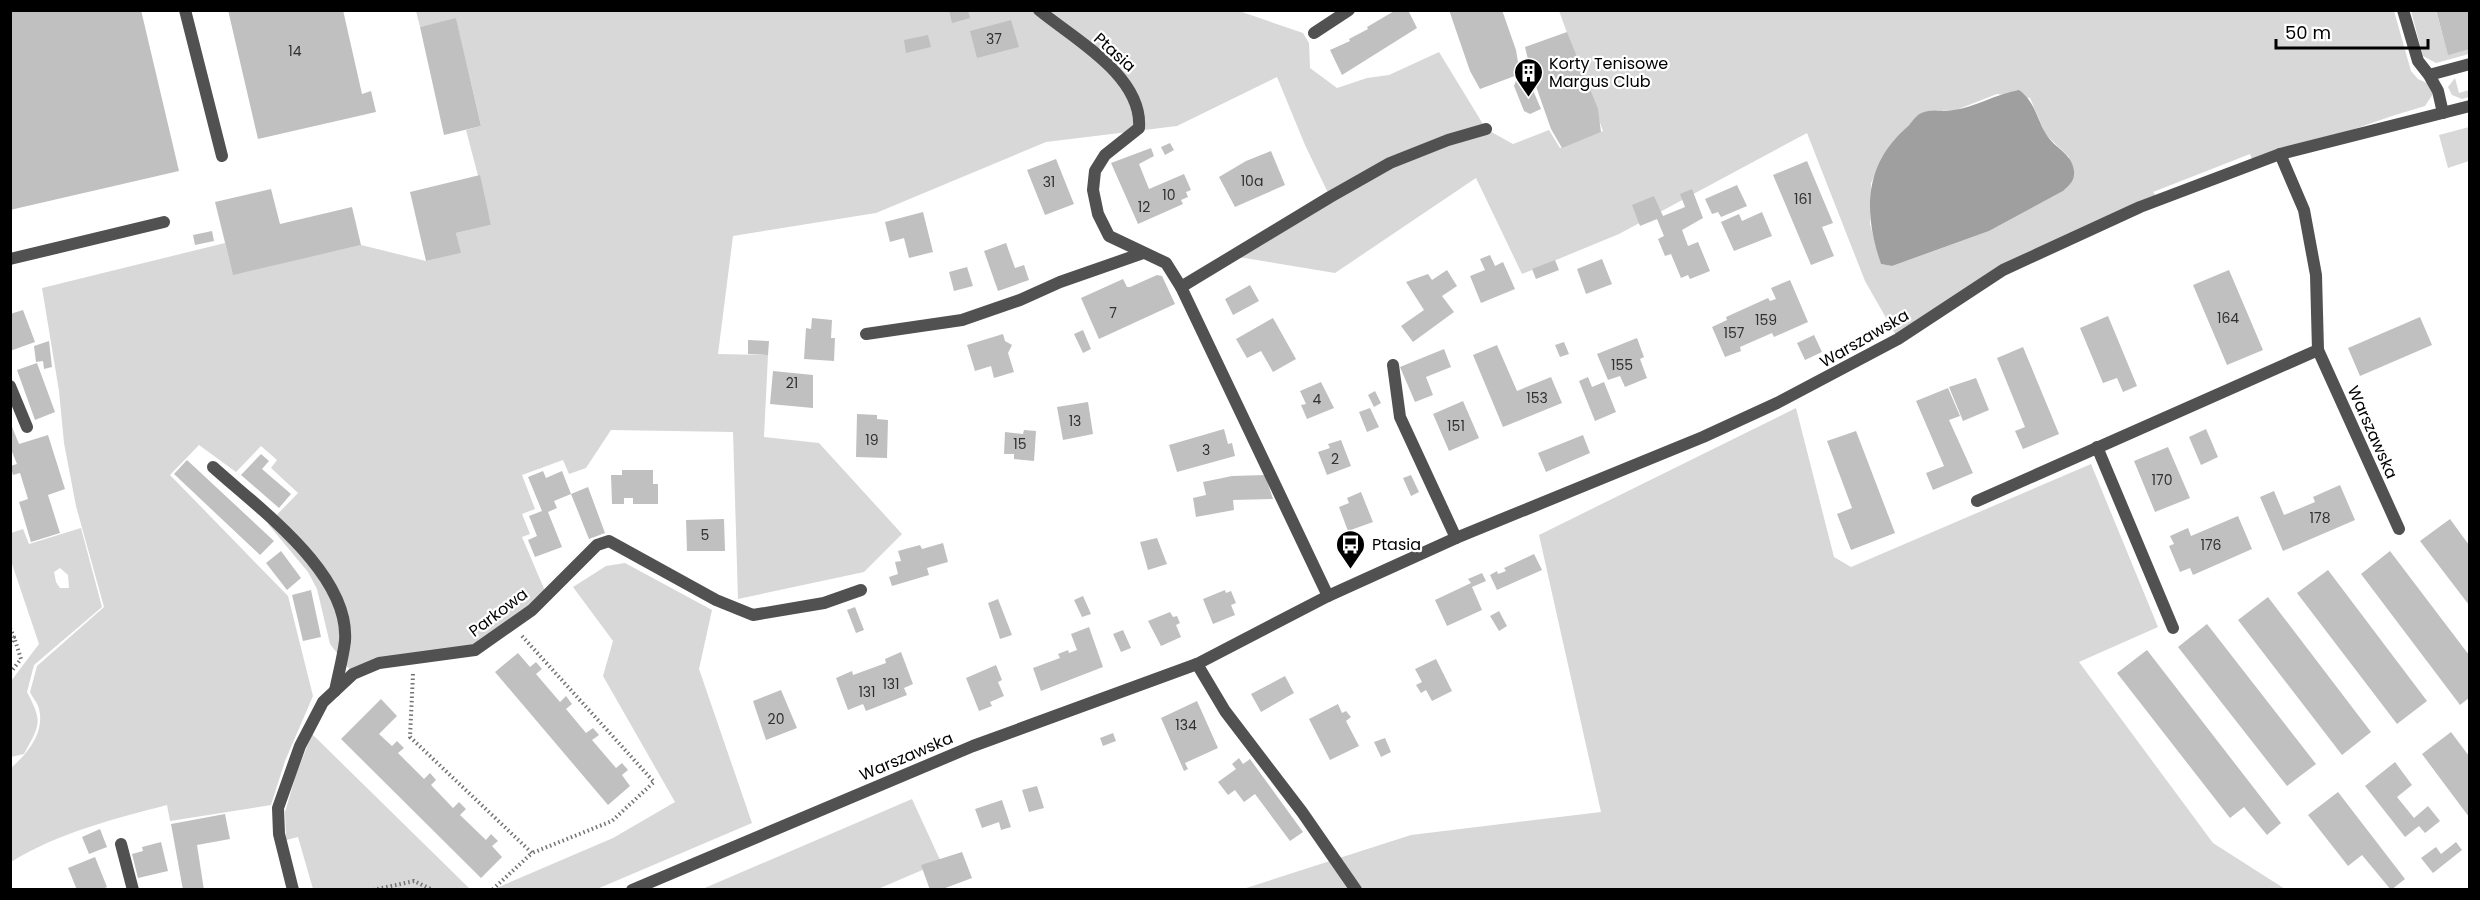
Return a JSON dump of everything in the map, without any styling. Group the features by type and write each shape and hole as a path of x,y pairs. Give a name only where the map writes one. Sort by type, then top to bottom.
{"street":[{"path":"185,10 222,156"},
{"name":"Ptasia","path":"1039,10 1098,56 1128,86 1140,115 1139,128 1105,155 1095,171 1093,190 1098,214 1109,236 1166,263 1181,288 1328,596"},
{"path":"1314,33 1349,10"},
{"path":"2403,10 2418,61 2438,91 2443,113"},
{"path":"2429,75 2469,64"},
{"name":"Warszawska","path":"632,890 973,746 1197,664 1328,596 1456,538 1703,437 1777,404 1898,339 2003,270 2140,207 2280,154 2469,106"},
{"path":"1181,288 1320,203 1390,164 1448,140 1486,129"},
{"name":"Warszawska","path":"2280,154 2304,210 2316,275 2318,350 2399,529"},
{"path":"10,259 164,222"},
{"path":"866,334 962,320 1020,300 1060,282 1143,254"},
{"path":"1977,501 2318,350"},
{"path":"1393,365 1400,417 1456,538"},
{"path":"10,386 27,426"},
{"path":"2097,447 2173,628"},
{"path":"213,466 303,549 321,569 340,609 345,640 335,691"},
{"name":"Parkowa","path":"293,890 279,834 278,808 300,746 323,702 353,674 370,666 475,650 532,609 597,545 609,541 716,600 753,615 824,603 861,590"},
{"path":"1197,664 1225,711 1302,812 1356,890"},
{"path":"121,844 133,890"}],"path":[{"path":"492,890 532,853 612,820 654,782 511,624"},
{"path":"10,628 21,659 10,673"},
{"path":"10,646 12,638"},
{"path":"414,659 411,737 532,853"},
{"path":"373,890 414,881 434,890"}],"shaded area":[{"path":"416,11 1239,11 1303,33 1309,43 1310,68 1337,88 1367,78 1389,75 1439,52 1486,129 1513,144 1549,130 1560,148 1603,131 1559,11 2394,11 2411,71 2418,79 2429,84 2433,94 2425,106 2254,164 2250,154 2153,192 2159,200 2003,270 1898,339 1865,281 1807,133 1619,234 1522,274 1476,178 1335,273 1232,256 1330,197 1305,145 1277,77 1177,126 1046,142 876,213 733,236 718,354 768,355 764,437 819,443 902,534 864,572 738,599 733,432 611,430 586,468 569,474 563,460 522,475 535,509 522,514 530,534 522,537 545,591 511,624 475,650 353,674 330,644 317,589 308,572 268,524 298,493 271,468 277,460 261,446 236,472 199,445 170,475 288,596 313,696 285,761 271,805 170,821 167,805 67,835 11,862 11,768 28,750 37,735 40,718 38,707 30,692 37,666 104,607 76,506 64,443 59,391 42,288 225,243 233,274 361,245 426,261 460,253 456,233 491,225 466,130 481,126 456,19 420,27","holes":["1997,94 2030,98 2046,135 2069,157 2063,191 1989,231 1892,266 1881,264 1870,224 1871,183 1887,150 1917,116 1938,110 1956,110"]},
{"path":"2411,11 2436,11 2448,54 2469,49 2469,54 2436,63 2423,56"},
{"path":"2455,78 2459,93 2469,90 2469,97 2462,99 2452,95 2448,87"},
{"path":"2019,90 2032,105 2049,139 2073,165 2074,178 2071,182 2063,191 1989,231 1892,266 1881,264 1872,227 1871,192 1874,175 1891,144 1922,113 1962,108"},
{"path":"2469,127 2469,161 2448,168 2439,135"},
{"path":"1796,408 1834,557 1851,567 2091,464 2158,627 2079,662 2213,843 2285,889 1240,890 1411,835 1601,812 1539,535"},
{"path":"81,528 102,607 34,665 27,692 36,710 38,723 24,754 11,757 11,681 39,644 11,561 11,533 23,529 29,544","holes":["60,568 68,575 69,588 60,588 54,572"]},
{"path":"625,563 712,610 699,669 752,823 597,889 494,889 613,838 675,802 603,676 613,641 573,587 606,566"},
{"path":"312,734 470,889 313,889 298,837 286,840 285,812"},
{"path":"912,799 941,862 878,889 700,890"}],"building":[{"path":"10,10 141,10 179,171 10,210"},
{"path":"228,10 343,10 362,94 371,91 376,112 258,139"},
{"path":"949,10 968,10 970,18 952,23"},
{"path":"1396,10 1408,10 1417,28 1342,75 1330,50 1350,41 1349,39"},
{"path":"1449,10 1502,10 1516,50 1520,74 1480,89 1470,71"},
{"path":"2436,10 2469,10 2470,49 2448,55"},
{"path":"456,18 481,126 444,135 420,27"},
{"path":"1011,20 1019,47 977,58 970,31"},
{"path":"1567,32 1598,109 1601,132 1562,148 1551,129 1531,72 1525,47"},
{"path":"928,35 931,47 906,53 904,40"},
{"name":"Korty Tenisowe Margus Club","path":"1527,76 1541,109 1530,114 1524,111 1514,86 1516,81"},
{"path":"1170,143 1174,150 1165,155 1161,147"},
{"path":"1151,148 1154,156 1139,164 1149,189 1184,174 1191,190 1186,192 1188,197 1181,200 1183,204 1138,224 1111,163"},
{"path":"1271,151 1285,185 1235,207 1219,177 1246,161"},
{"path":"1056,159 1074,204 1045,215 1027,170"},
{"path":"1807,161 1833,223 1822,227 1834,256 1811,265 1773,175"},
{"path":"480,175 491,225 456,233 461,253 426,261 410,192"},
{"path":"1737,185 1747,206 1721,217 1718,212 1712,214 1705,199"},
{"path":"271,189 280,224 352,207 361,245 233,275 215,202"},
{"path":"1692,189 1703,218 1682,230 1688,246 1698,242 1710,271 1690,279 1688,275 1681,278 1671,254 1665,256 1658,239 1664,236 1657,219 1640,226 1632,205 1654,196 1663,216 1685,207 1680,194"},
{"path":"923,212 933,252 909,258 904,238 890,242 885,222"},
{"path":"1762,212 1772,236 1734,251 1721,222 1739,214 1742,221"},
{"path":"212,231 214,241 195,245 193,235"},
{"path":"1006,243 1015,268 1024,265 1029,280 998,291 984,251"},
{"path":"1490,255 1495,266 1503,262 1515,289 1481,303 1470,276 1485,270 1480,259"},
{"path":"1602,259 1612,284 1586,294 1577,269"},
{"path":"1555,260 1559,270 1536,279 1532,269"},
{"path":"967,267 973,286 954,291 949,272"},
{"path":"1447,270 1457,286 1442,296 1454,312 1413,342 1401,326 1424,310 1406,282 1428,274 1432,280"},
{"path":"2229,270 2263,350 2227,365 2193,285"},
{"path":"1157,275 1162,276 1175,304 1099,339 1081,298 1123,279 1127,287 1130,287"},
{"path":"1790,280 1808,322 1774,337 1772,333 1740,347 1741,351 1725,357 1712,327 1727,320 1726,317 1768,298 1770,301 1776,299 1771,288"},
{"path":"1250,285 1259,301 1233,315 1225,299"},
{"path":"23,310 35,342 10,351 10,314"},
{"path":"2108,316 2137,386 2123,392 2117,378 2103,383 2080,328"},
{"path":"2420,317 2432,345 2360,376 2348,348"},
{"path":"812,318 832,320 831,338 835,338 834,361 804,359 806,328 811,329"},
{"path":"1273,318 1296,359 1273,372 1261,351 1247,358 1236,339"},
{"path":"1083,330 1091,349 1083,353 1074,334"},
{"path":"1003,334 1005,341 1012,345 1008,353 1014,372 994,378 991,366 975,371 967,345"},
{"path":"1814,335 1822,352 1805,360 1797,343"},
{"path":"1637,338 1644,357 1640,359 1647,378 1625,387 1620,376 1608,380 1597,354"},
{"path":"748,340 769,341 768,355 748,354"},
{"path":"49,341 52,367 44,369 43,361 36,362 34,346"},
{"path":"1564,342 1569,354 1560,357 1555,345"},
{"path":"1497,345 1517,391 1551,377 1562,403 1503,427 1473,355"},
{"path":"2023,347 2059,434 2023,449 2015,431 2025,427 1997,358"},
{"path":"1444,349 1451,367 1426,377 1433,395 1415,402 1400,367"},
{"path":"37,363 55,412 35,420 17,370"},
{"path":"773,371 813,375 813,408 770,404"},
{"path":"1588,377 1592,387 1604,382 1616,412 1595,421 1579,381"},
{"path":"1976,378 1989,410 1963,421 1949,387"},
{"path":"1321,382 1334,408 1307,419 1301,405 1306,404 1300,391"},
{"path":"1948,388 1960,416 1949,420 1973,473 1933,490 1926,473 1944,466 1916,401"},
{"path":"1375,391 1381,403 1374,407 1368,395"},
{"path":"1463,401 1479,438 1449,451 1433,414"},
{"path":"1088,402 1093,434 1063,440 1057,407"},
{"path":"1370,408 1379,427 1367,432 1359,412"},
{"path":"857,414 877,415 877,419 888,420 887,458 856,457"},
{"path":"10,422 19,444 48,435 65,489 48,495 60,533 31,542 19,502 28,499 20,473 13,475 10,466 17,464 10,447"},
{"path":"1224,429 1228,444 1232,443 1235,456 1177,472 1169,445"},
{"path":"2206,429 2218,457 2201,465 2189,437"},
{"path":"1024,430 1036,431 1034,461 1014,459 1014,454 1004,454 1005,432 1023,434"},
{"path":"1856,431 1895,533 1851,550 1837,514 1852,508 1827,441"},
{"path":"1583,435 1590,453 1546,472 1538,453"},
{"path":"1341,440 1351,466 1327,475 1318,452 1330,448 1328,444"},
{"path":"2168,447 2190,498 2155,512 2134,461"},
{"path":"261,454 269,461 262,469 291,494 279,508 241,475"},
{"path":"187,460 274,541 260,555 174,474"},
{"path":"622,470 653,470 653,484 658,484 658,504 633,504 633,498 624,498 624,504 612,504 611,475 622,475"},
{"path":"543,471 546,478 562,471 571,494 554,501 557,508 548,512 562,547 535,557 528,540 537,536 529,516 542,511 528,477"},
{"path":"1265,475 1273,499 1233,500 1234,510 1196,517 1193,498 1206,495 1203,482 1232,476"},
{"path":"1411,475 1419,492 1411,496 1403,478"},
{"path":"2340,485 2355,520 2283,551 2260,497 2274,491 2284,515 2315,502 2313,497"},
{"path":"588,487 605,533 589,539 571,494"},
{"path":"1361,492 1373,522 1348,531 1339,507 1349,503 1347,498"},
{"path":"2238,516 2252,549 2193,575 2190,568 2180,572 2169,546 2174,544 2170,536 2188,528 2191,536"},
{"path":"724,519 725,551 687,551 686,520"},
{"path":"2450,519 2469,545 2469,605 2420,541"},
{"path":"1157,538 1167,564 1148,570 1140,542"},
{"path":"943,543 948,562 927,568 929,575 892,586 889,577 898,574 895,562 901,561 898,551 920,545 922,549"},
{"path":"281,551 301,578 287,590 266,563"},
{"path":"2390,551 2469,655 2469,698 2460,705 2361,574"},
{"path":"1534,554 1542,570 1497,590 1490,575 1497,571 1498,574 1506,571 1504,568"},
{"path":"2328,570 2427,701 2397,724 2297,593"},
{"path":"1482,573 1486,581 1472,587 1482,610 1447,626 1435,600 1471,583 1468,579"},
{"path":"311,590 321,637 303,641 292,595"},
{"path":"1225,590 1226,593 1231,591 1236,603 1231,605 1235,615 1213,624 1203,599"},
{"path":"1083,596 1091,614 1082,617 1074,600"},
{"path":"2268,597 2371,732 2342,755 2238,620"},
{"path":"998,599 1012,635 1000,639 988,603"},
{"path":"855,607 864,630 856,633 847,610"},
{"path":"1499,611 1507,626 1499,631 1490,616"},
{"path":"1170,612 1173,617 1177,616 1180,623 1176,625 1181,637 1161,646 1148,621"},
{"path":"2207,624 2316,764 2287,786 2178,647"},
{"path":"1089,627 1103,667 1041,691 1033,668 1060,658 1058,654 1068,650 1069,653 1077,650 1071,634"},
{"path":"1123,630 1131,648 1121,652 1113,634"},
{"path":"2147,650 2281,823 2267,835 2244,807 2230,818 2117,673"},
{"path":"901,652 913,684 904,688 907,695 866,711 863,704 848,710 836,678 852,671 853,675 886,663 885,659"},
{"path":"518,653 530,667 536,662 542,669 536,674 560,702 566,696 572,704 566,709 586,733 593,728 599,735 592,740 616,768 622,763 628,770 622,775 630,786 608,805 495,672"},
{"path":"1436,659 1452,691 1432,701 1426,690 1421,693 1416,685 1422,682 1415,669"},
{"path":"996,665 1002,680 998,682 1004,696 990,702 992,706 979,711 966,678"},
{"path":"1285,676 1294,693 1261,712 1251,694"},
{"path":"781,690 797,728 766,740 753,701"},
{"path":"381,699 397,716 379,734 392,746 397,741 404,748 398,753 424,779 430,773 436,780 431,785 453,808 459,802 466,809 460,815 486,840 491,834 498,841 492,846 502,857 481,878 341,739"},
{"path":"1197,701 1218,748 1185,763 1188,769 1184,771 1161,718"},
{"path":"1338,704 1342,713 1346,711 1351,717 1346,721 1359,746 1330,760 1309,719"},
{"path":"2451,732 2469,756 2469,817 2422,754"},
{"path":"1113,733 1116,741 1103,746 1100,738"},
{"path":"1385,738 1391,752 1381,757 1374,742"},
{"path":"1239,758 1243,764 1250,759 1303,832 1290,841 1255,794 1244,802 1235,790 1228,795 1218,782 1236,769 1232,764"},
{"path":"2395,762 2412,785 2397,797 2414,818 2428,806 2440,821 2425,833 2419,826 2405,837 2365,786"},
{"path":"1037,786 1044,808 1029,812 1022,790"},
{"path":"2338,792 2405,879 2391,890 2362,855 2348,866 2308,815"},
{"path":"1002,800 1011,827 1001,830 999,822 982,828 975,809"},
{"path":"225,814 230,839 197,845 204,890 183,890 171,824"},
{"path":"100,829 107,847 89,854 82,837"},
{"path":"161,842 168,871 138,878 132,854 143,851 142,847"},
{"path":"2456,842 2462,850 2433,873 2421,858 2436,847 2441,854"},
{"path":"962,852 972,878 940,890 930,890 921,865"},
{"path":"95,857 107,887 100,890 77,890 68,868"}],"place":[{"name":"Korty Tenisowe Margus Club","path":"1528,98"},
{"name":"Ptasia","path":"1351,570"}]}
